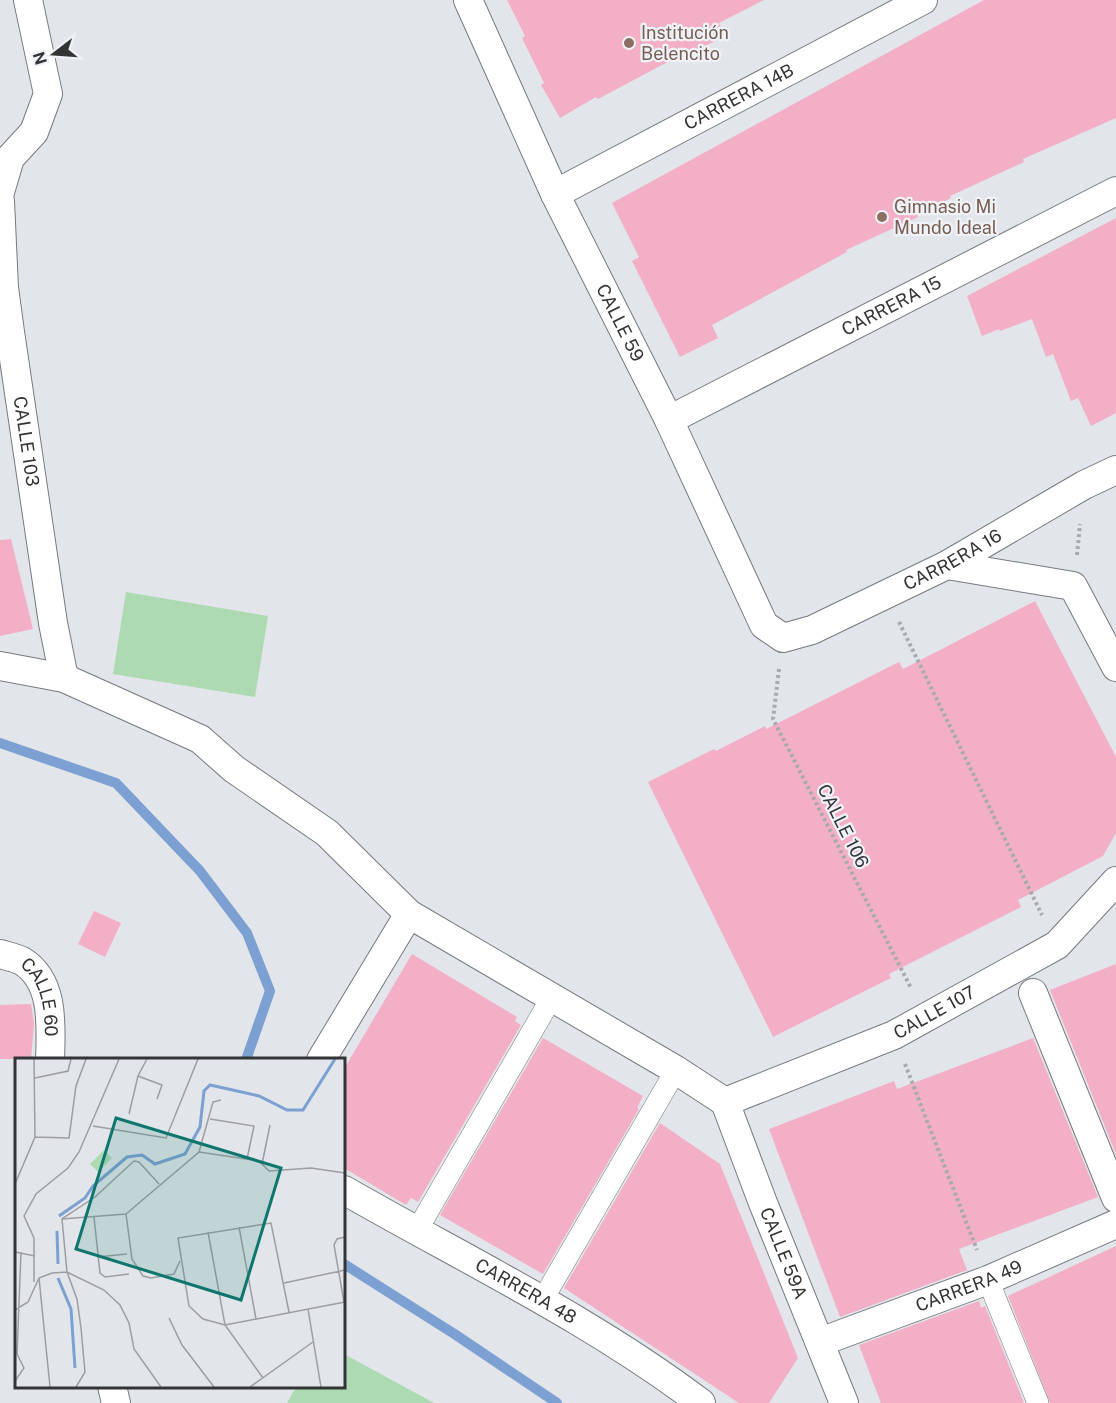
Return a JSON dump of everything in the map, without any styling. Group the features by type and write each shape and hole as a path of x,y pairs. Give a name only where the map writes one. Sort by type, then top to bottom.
{"street":[{"path":"0,192 5,159 34,132 48,93 28,0"},
{"name":"CALLE 59","path":"468,0 555,194 669,420 765,625 783,638"},
{"name":"CARRERA 14B","path":"555,194 923,0"},
{"name":"CARRERA 15","path":"669,420 1116,191"},
{"name":"CALLE 103","path":"0,201 2,289 53,623 64,678"},
{"name":"CARRERA 16","path":"783,638 812,630 947,565 1084,485 1116,470"},
{"path":"947,565 1073,586 1116,667"},
{"path":"0,666 64,678 200,739 234,769 327,833 409,914 676,1070 725,1102"},
{"name":"CALLE 107","path":"725,1102 894,1035 1057,945 1116,881"},
{"path":"322,1058 409,914"},
{"name":"CALLE 60","path":"0,954 21,960 35,971 44,988 49,1003 51,1022 50,1058"},
{"path":"1033,993 1116,1198"},
{"path":"416,1232 552,998"},
{"path":"543,1299 676,1070"},
{"name":"CALLE 59A","path":"725,1102 844,1403"},
{"name":"CARRERA 48","path":"345,1191 416,1232 543,1299 666,1377 701,1403"},
{"name":"CARRERA 49","path":"820,1342 988,1280 1116,1224"},
{"path":"988,1280 1038,1403"},
{"path":"112,1388 116,1403"}],"path":[{"path":"1073,586 1084,485"},
{"path":"886,595 1057,945"},
{"name":"CALLE 106","path":"783,638 773,719 926,1018"},
{"path":"894,1035 988,1280"}],"green space":[{"path":"126,592 268,616 255,697 113,674"},
{"path":"345,1355 434,1403 287,1403 295,1388 345,1388"}],"building":[{"path":"507,0 764,0 719,23 725,36 693,52 692,49 598,99 596,97 560,118 541,85 544,83"},
{"path":"984,0 1116,0 1116,118 1023,159 1024,162 950,196 951,198 917,215 918,217 846,250 847,252 712,325 718,338 680,357 632,261 639,257 612,203"},
{"path":"1116,218 1116,413 1091,426 1078,398 1071,401 1053,354 1046,357 1032,319 982,336 967,296"},
{"path":"11,539 33,629 0,636 0,540"},
{"path":"1035,601 1116,757 1116,833 1103,856 1018,900 1021,907 889,974 891,978 773,1037 648,782 765,726 766,729 899,662 903,669"},
{"path":"94,911 121,923 105,957 78,944"},
{"path":"412,954 517,1017 515,1021 521,1025 418,1202 411,1198 406,1205 345,1169 345,1067"},
{"path":"1116,964 1116,1154 1050,990"},
{"path":"31,1004 34,1023 31,1058 0,1059 0,1005"},
{"path":"543,1038 643,1096 637,1108 639,1109 543,1274 440,1215"},
{"path":"1033,1038 1098,1197 959,1249 967,1270 840,1317 769,1129 894,1081 897,1089"},
{"path":"660,1123 720,1164 798,1358 769,1403 739,1403 564,1288"},
{"path":"1116,1246 1116,1403 1050,1403 1008,1296"},
{"path":"979,1301 981,1308 985,1306 1024,1403 881,1403 859,1345"}],"waterway":[{"path":"0,743 116,783 200,871 247,933 270,991 247,1058"},
{"path":"345,1265 557,1403"}],"place":[{"name":"Institución Belencito","path":"629,43"},
{"name":"Gimnasio Mi Mundo Ideal","path":"882,217"}]}
